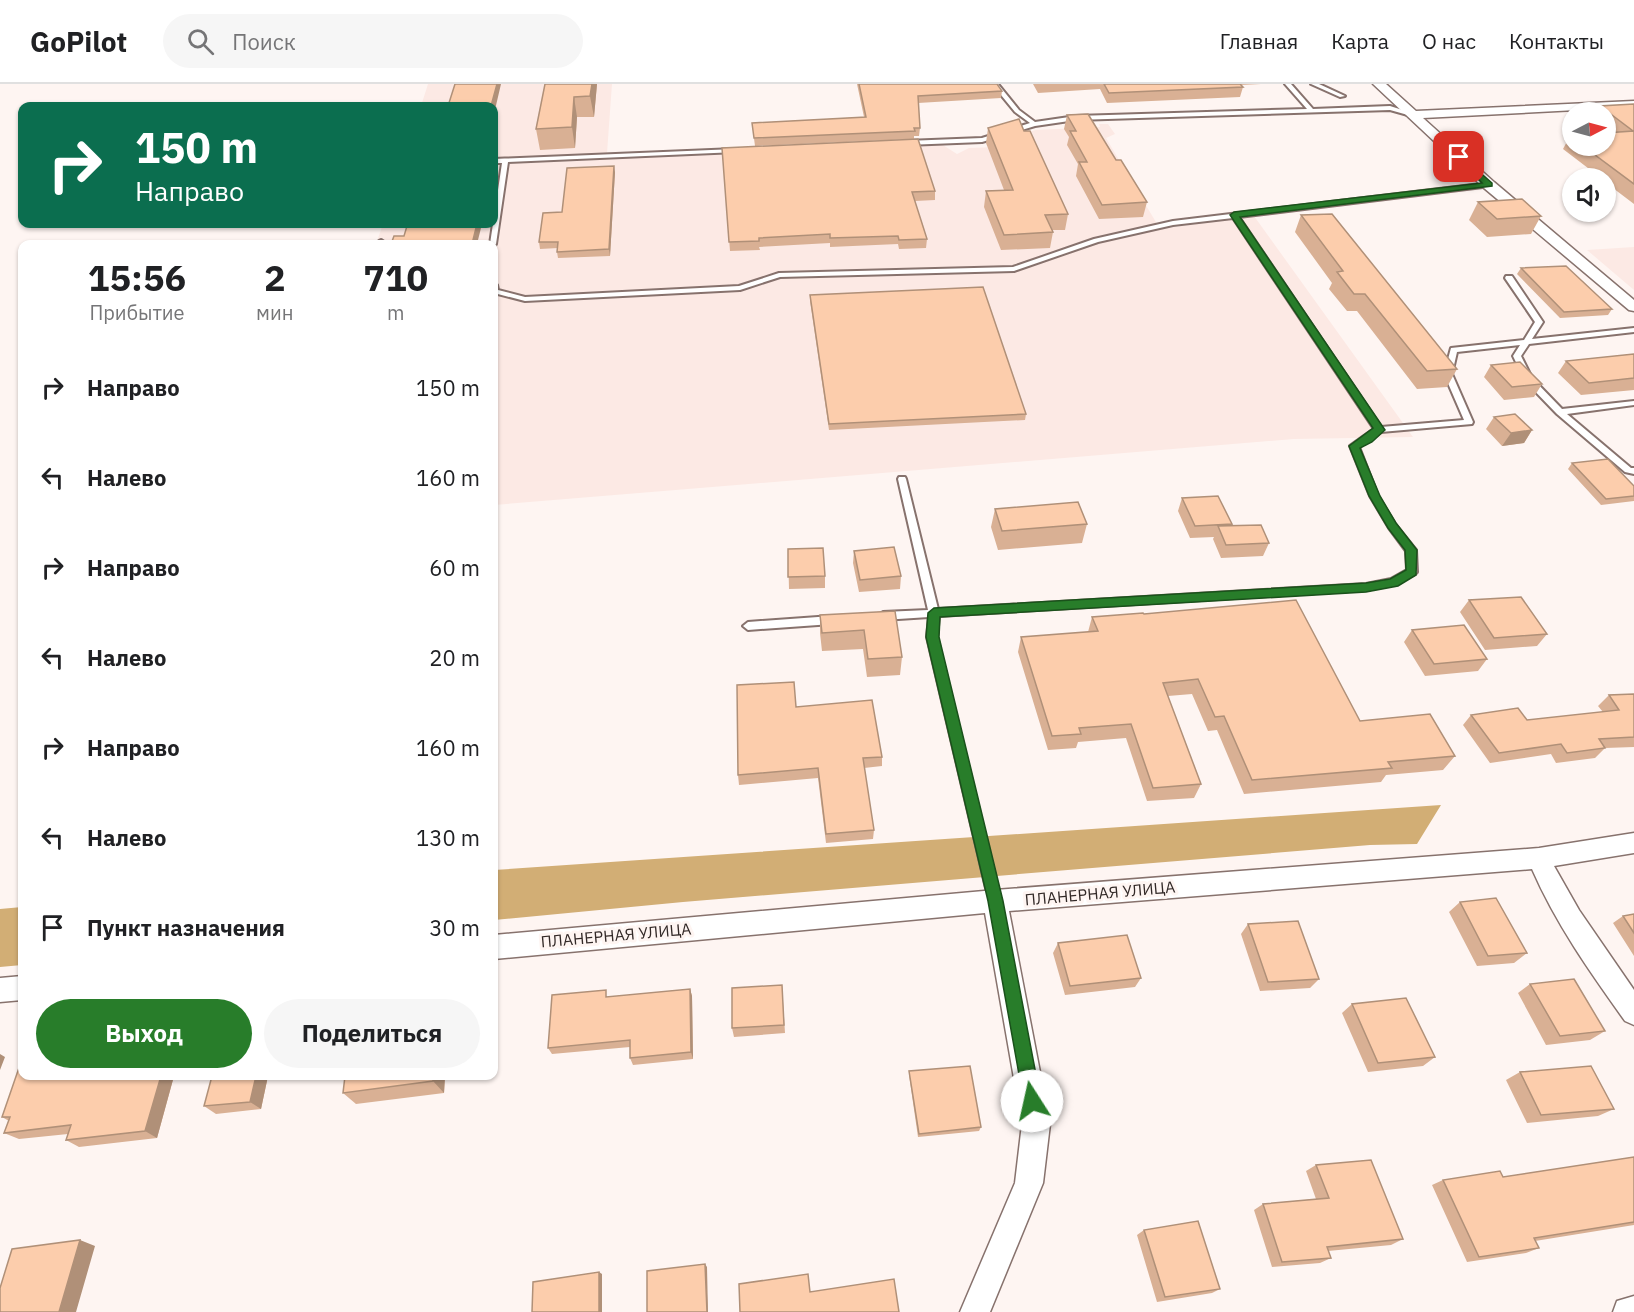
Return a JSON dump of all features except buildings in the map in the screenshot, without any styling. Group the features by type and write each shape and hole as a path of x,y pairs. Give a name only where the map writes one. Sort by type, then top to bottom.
{"street":[{"path":"1379,84 1489,185 1634,307"},
{"path":"1415,115 1634,104"},
{"name":"ПЛАНЕРНАЯ УЛИЦА","path":"498,946 995,901 1539,858 1634,843"},
{"path":"1539,858 1558,899 1589,949 1634,1012"},
{"path":"975,1312 1029,1183 1036,1124 995,901"},
{"path":"0,990 18,988"},
{"path":"1628,1312 1634,1311"}],"lane":[{"path":"995,84 1017,111 1034,124"},
{"path":"1288,84 1311,110"},
{"path":"1314,84 1342,96"},
{"path":"1333,84 1351,108"},
{"path":"903,143 982,140 1034,124 1076,118 1351,108 1390,108 1415,115"},
{"path":"498,161 740,150"},
{"path":"498,209 505,160"},
{"path":"498,292 525,299 740,288 779,275 1014,268 1096,240 1173,223 1489,185"},
{"path":"1234,215 1379,430"},
{"path":"1509,278 1539,322 1517,356 1528,379 1560,412 1628,470 1634,471"},
{"path":"876,617 1366,587 1393,582 1412,572 1411,550 1392,526 1374,496 1354,446 1379,430 1469,422 1448,374 1454,350 1634,330"},
{"path":"1560,412 1634,403"},
{"path":"902,479 934,613 932,637 995,901"},
{"path":"747,626 841,620"}],"shaded area":[{"path":"428,84 612,84 607,153 935,140 957,154 969,148 1027,146 1022,134 1036,130 1100,127 1099,124 1108,124 1115,134 1106,138 1160,229 1254,216 1413,437 1294,439 498,505 498,240 377,240 382,228 498,228 498,102 422,102"},
{"path":"1634,247 1634,290 1587,250"},
{"path":"1441,805 1417,844 1370,845 498,920 498,870"},
{"path":"18,907 18,965 0,967 0,909"}],"route":[{"path":"1032,1101 995,901 932,637 934,613 1366,587 1393,582 1412,572 1411,550 1392,526 1374,496 1354,446 1379,430 1234,215 1489,185 1459,157"}]}
